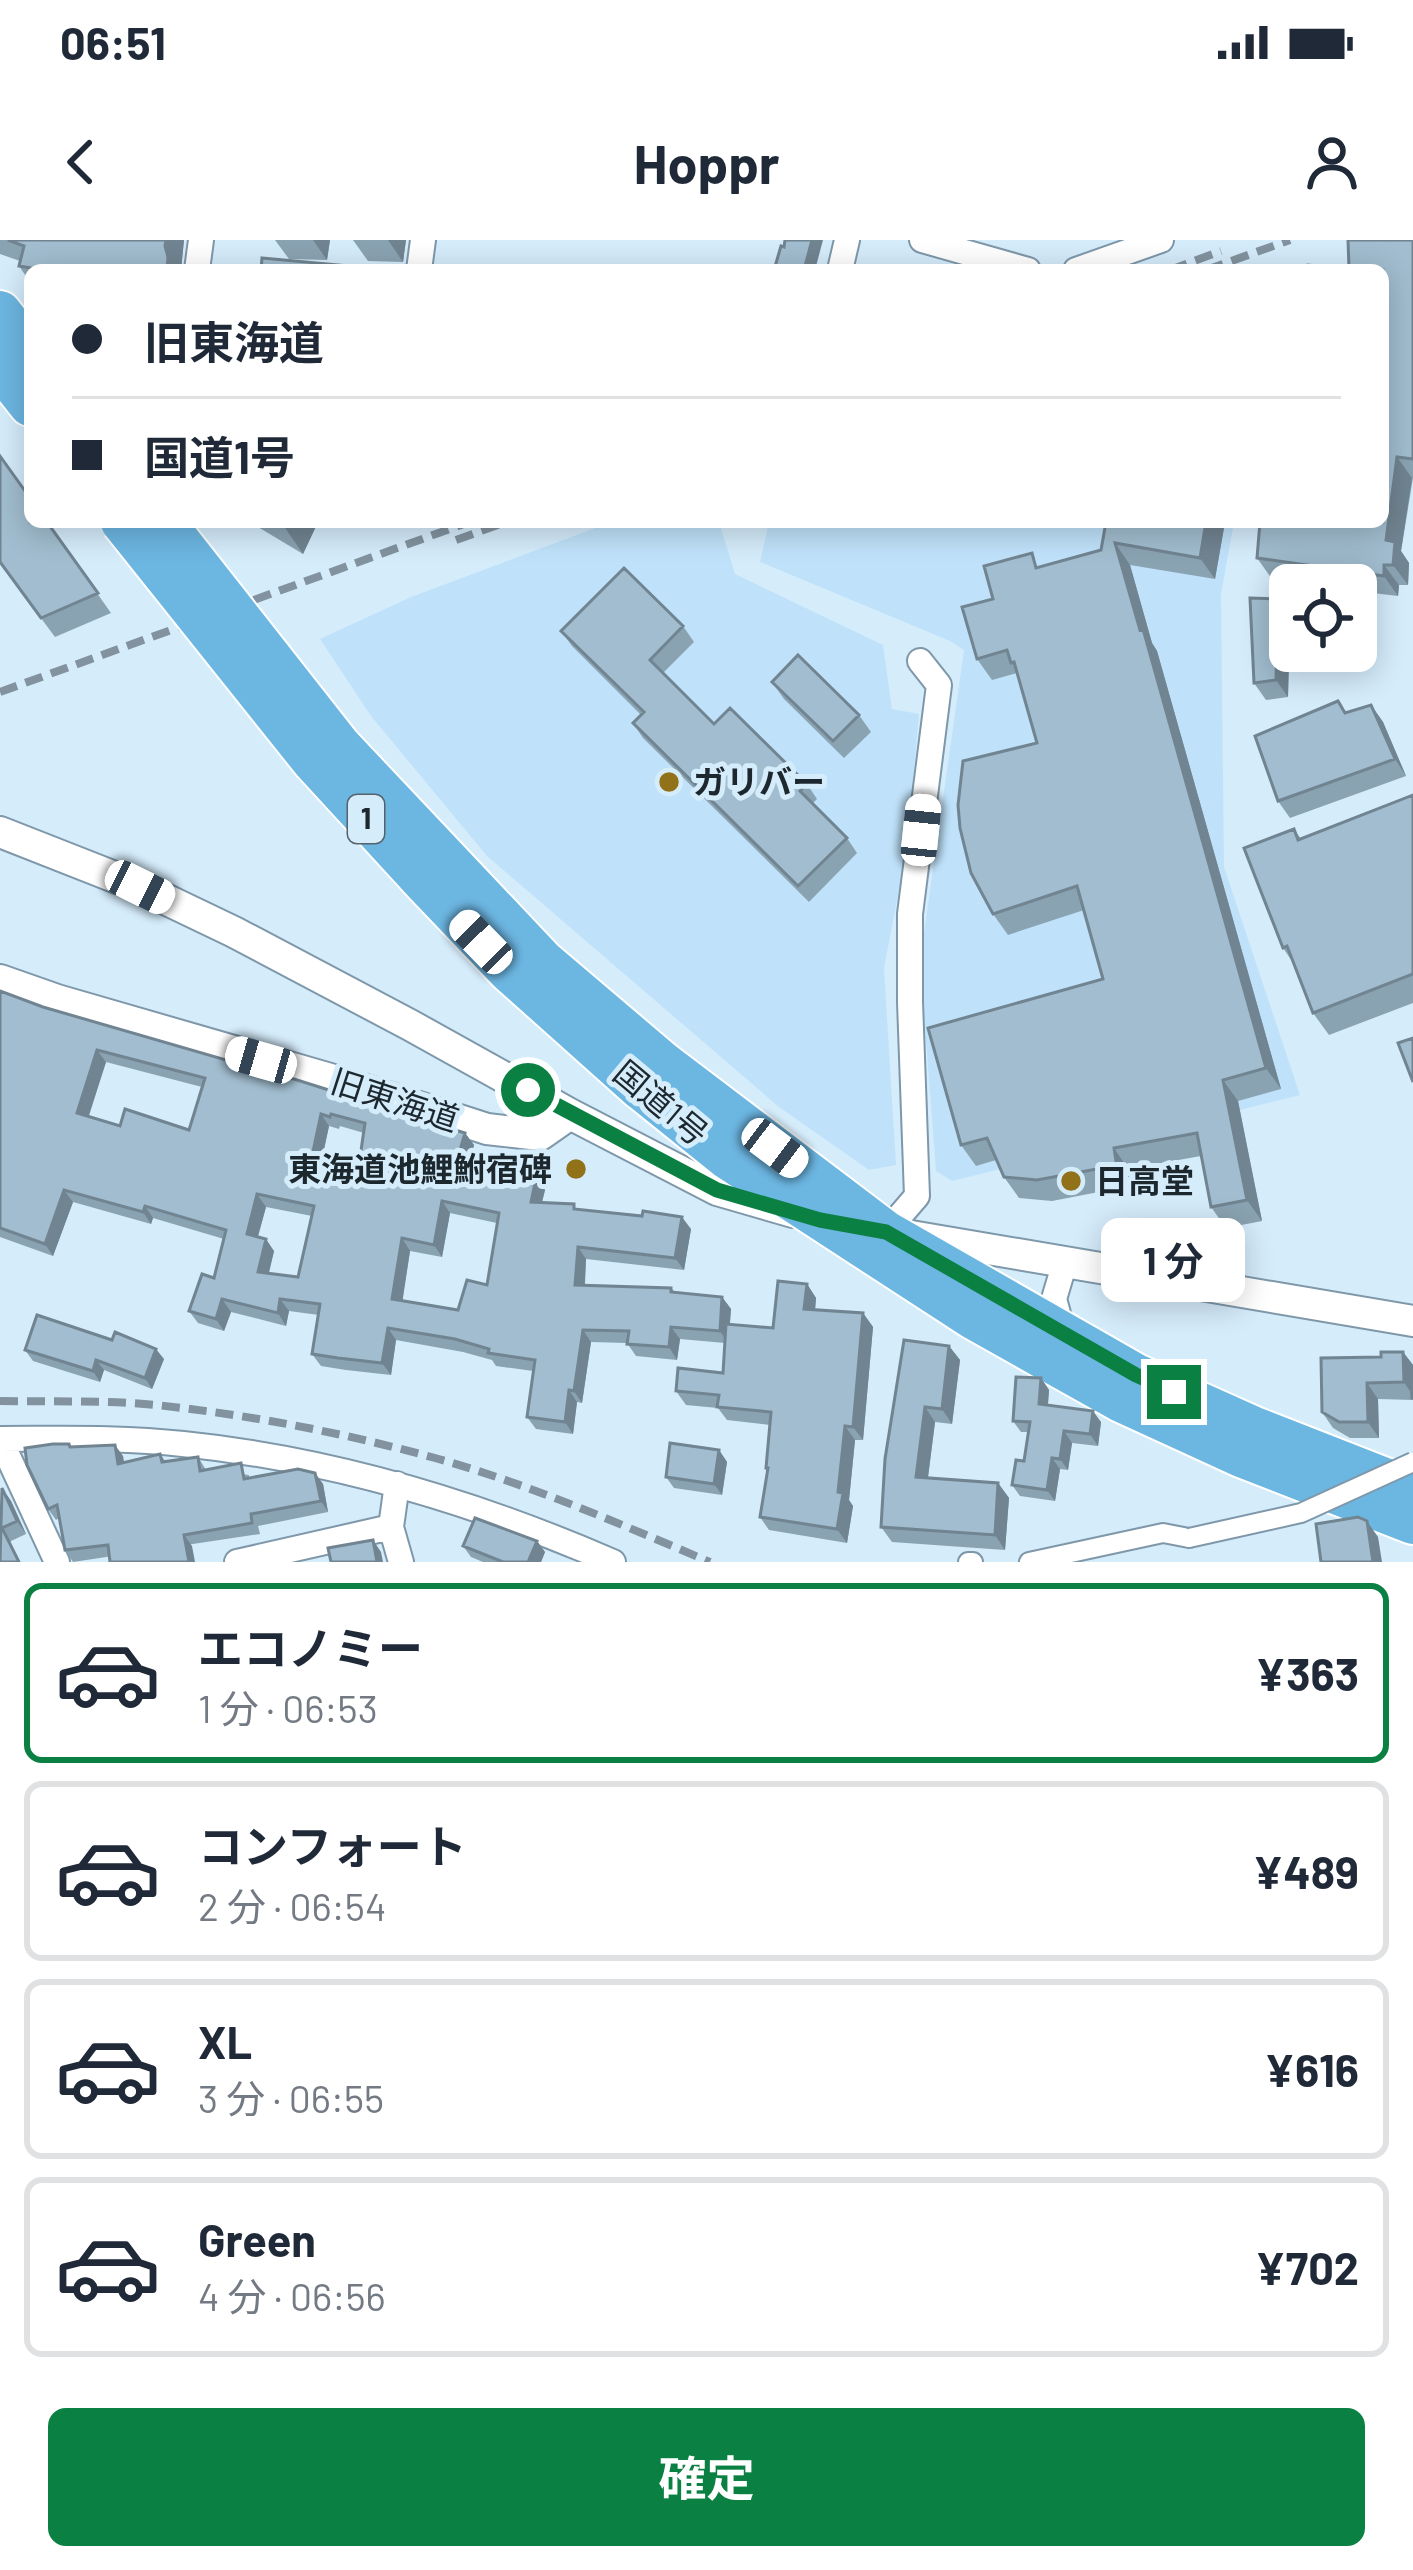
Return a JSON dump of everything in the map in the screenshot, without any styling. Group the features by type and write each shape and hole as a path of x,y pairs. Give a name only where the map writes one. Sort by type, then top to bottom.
{"highway":[{"path":"0,312 24,342"},
{"path":"0,367 24,397"},
{"name":"国道1号","path":"127,528 299,745 509,971 652,1075 886,1232 1136,1375 1413,1490"},
{"name":"国道1号","path":"169,528 340,746 727,1158 973,1318 1121,1401 1240,1456 1413,1523"}],"street":[{"path":"922,240 1007,264"},
{"path":"1093,264 1161,240"},
{"path":"886,1232 917,1196 910,914 939,685 920,661"},
{"path":"0,832 140,887 234,932 717,1190 820,1220 1413,1321"},
{"name":"旧東海道","path":"0,980 487,1130 540,1135 570,1114"},
{"path":"1063,1332 1054,1299 1065,1262"},
{"path":"57,1562 0,1439 182,1444 281,1460 397,1484 613,1562"},
{"path":"1030,1562 1162,1533 1189,1538 1301,1513 1413,1462"},
{"path":"397,1484 391,1527 401,1562"},
{"path":"237,1562 391,1527"}],"shaded area":[{"name":"ガリバー","path":"595,528 721,528 735,574 883,645 892,709 919,714 907,848 884,968 896,1165 869,1170 779,1107 487,856 371,716 320,639 411,597"},
{"path":"768,528 1233,528 1221,594 1224,867 1300,1095 952,1181 936,1171 920,961 964,650 760,562"}],"building":[{"path":"8,240 166,240 167,264 24,267 19,266 24,246"},
{"path":"785,240 812,240 806,264 776,264"},
{"path":"1348,240 1413,240 1413,459 1397,457 1389,517 1389,264 1349,264"},
{"path":"262,258 328,264 262,264"},
{"path":"0,456 24,490 24,528 51,528 98,593 41,618 0,562"},
{"path":"1105,528 1205,528 1200,558 1115,543 1266,1068 1223,1080 1247,1200 1211,1207 1197,1133 1114,1148 1118,1174 1099,1177 1097,1169 1037,1180 1004,1177 987,1138 961,1145 928,1028 1103,979 1077,886 993,914 971,873 958,805 963,761 1037,743 1007,650 977,659 962,607 993,599 984,566 1032,553 1036,568 1101,550"},
{"path":"1260,528 1388,528 1386,540 1395,542 1393,565 1384,565 1384,576 1377,575 1377,564 1299,564 1257,558"},
{"path":"624,568 683,626 650,660 714,724 730,708 807,784 800,791 847,838 798,886 633,723 644,712 561,631"},
{"path":"1250,598 1269,599 1269,672 1276,672 1276,680 1254,683"},
{"path":"798,655 859,715 833,741 772,682"},
{"path":"1338,701 1345,713 1371,705 1395,759 1278,801 1255,736"},
{"path":"1413,795 1413,974 1313,1013 1244,848 1294,829 1298,840"},
{"path":"0,991 240,1064 239,1070 294,1079 465,1133 456,1164 536,1178 531,1202 682,1217 675,1258 578,1247 575,1285 671,1288 671,1292 722,1297 720,1331 671,1327 669,1347 627,1344 629,1331 583,1330 565,1422 527,1417 535,1360 388,1328 382,1363 338,1358 312,1354 320,1304 280,1299 278,1313 222,1299 216,1319 189,1311 202,1274 214,1278 226,1230 145,1206 143,1212 64,1190 45,1244 0,1228","holes":["97,1050 205,1078 189,1130 125,1109 120,1126 77,1113","321,1114 365,1123 356,1185 308,1175","257,1194 314,1206 298,1277 258,1272 266,1239 247,1234","442,1201 499,1213 487,1285 467,1280 458,1310 392,1299 402,1238 434,1245"]},
{"path":"1413,1038 1413,1082 1398,1043"},
{"path":"778,1281 807,1284 804,1309 863,1313 853,1427 845,1426 837,1529 760,1517 771,1412 717,1407 719,1395 676,1391 678,1368 723,1373 726,1324 773,1328"},
{"path":"37,1315 112,1340 115,1332 156,1349 145,1378 96,1360 93,1371 25,1350"},
{"path":"904,1340 949,1346 942,1409 925,1407 916,1477 998,1483 995,1535 881,1527 885,1459"},
{"path":"1381,1352 1403,1352 1404,1382 1367,1383 1368,1422 1339,1422 1322,1412 1321,1358 1381,1357"},
{"path":"1016,1377 1041,1378 1039,1404 1093,1411 1090,1434 1064,1431 1060,1459 1052,1458 1047,1490 1012,1485 1016,1460 1024,1461 1030,1422 1013,1421"},
{"path":"670,1443 719,1450 714,1484 666,1477"},
{"path":"115,1445 118,1464 160,1454 162,1462 198,1457 200,1471 241,1463 244,1479 298,1469 315,1473 321,1501 251,1514 252,1523 184,1535 189,1562 110,1562 108,1545 65,1550 57,1505 48,1509 27,1465 25,1448"},
{"path":"2,1488 17,1521 2,1528 19,1562 0,1562"},
{"path":"1358,1517 1367,1521 1373,1562 1321,1562 1316,1524"},
{"path":"475,1518 537,1541 528,1562 503,1562 463,1546"},
{"path":"373,1540 377,1562 331,1562 328,1548"}],"railway":[{"path":"1223,264 1290,240"},
{"path":"1186,264 1221,251"},
{"path":"0,692 452,528"},
{"path":"456,540 489,528"},
{"path":"0,1401 156,1405 366,1441 505,1480 710,1562"}],"place":[{"name":"ガリバー","path":"669,782"},
{"name":"東海道池鯉鮒宿碑","path":"576,1169"},
{"name":"日高堂","path":"1071,1181"}],"route":[{"path":"528,1090 717,1190 820,1220 886,1232 1174,1392"}]}
